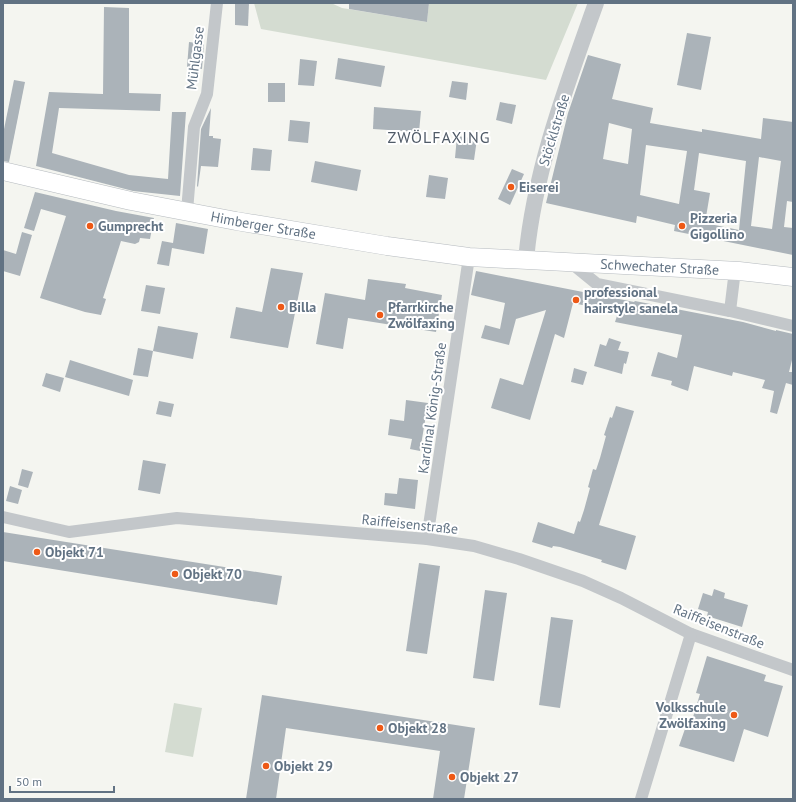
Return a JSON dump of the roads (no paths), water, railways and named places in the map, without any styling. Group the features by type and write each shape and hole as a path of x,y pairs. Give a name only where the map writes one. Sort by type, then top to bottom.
{"main road":[{"name":"Himberger Straße","path":"3,172 131,201 236,221 387,246 469,257 526,260"},
{"name":"Schwechater Straße","path":"526,260 735,270 793,277"}],"street":[{"name":"Mühlgasse","path":"187,211 194,127 207,94 217,3"},
{"name":"Stöcklstraße","path":"526,260 531,216 546,152 570,75 596,3"},
{"name":"Kardinal König-Straße","path":"428,539 469,257"},
{"path":"569,261 597,284 730,311 793,326"},
{"path":"730,311 735,270"},
{"name":"Raiffeisenstraße","path":"3,518 69,532 177,518 428,539 474,546 519,559 583,581 621,598 691,634 793,670"},
{"path":"641,799 691,634"}],"place":[{"name":"Eiserei","path":"511,187"},
{"name":"Gumprecht","path":"90,226"},
{"name":"Pizzeria Gigollino","path":"682,226"},
{"name":"professional hairstyle sanela","path":"576,300"},
{"name":"Billa","path":"281,307"},
{"name":"Pfarrkirche Zwölfaxing","path":"380,315"},
{"name":"Objekt 71","path":"37,552"},
{"name":"Objekt 70","path":"175,574"},
{"name":"Volksschule Zwölfaxing","path":"734,715"},
{"name":"Objekt 28","path":"380,728"},
{"name":"Objekt 29","path":"266,766"},
{"name":"Objekt 27","path":"452,777"}],"district":[{"name":"ZWÖLFAXING","path":"439,137"}]}
